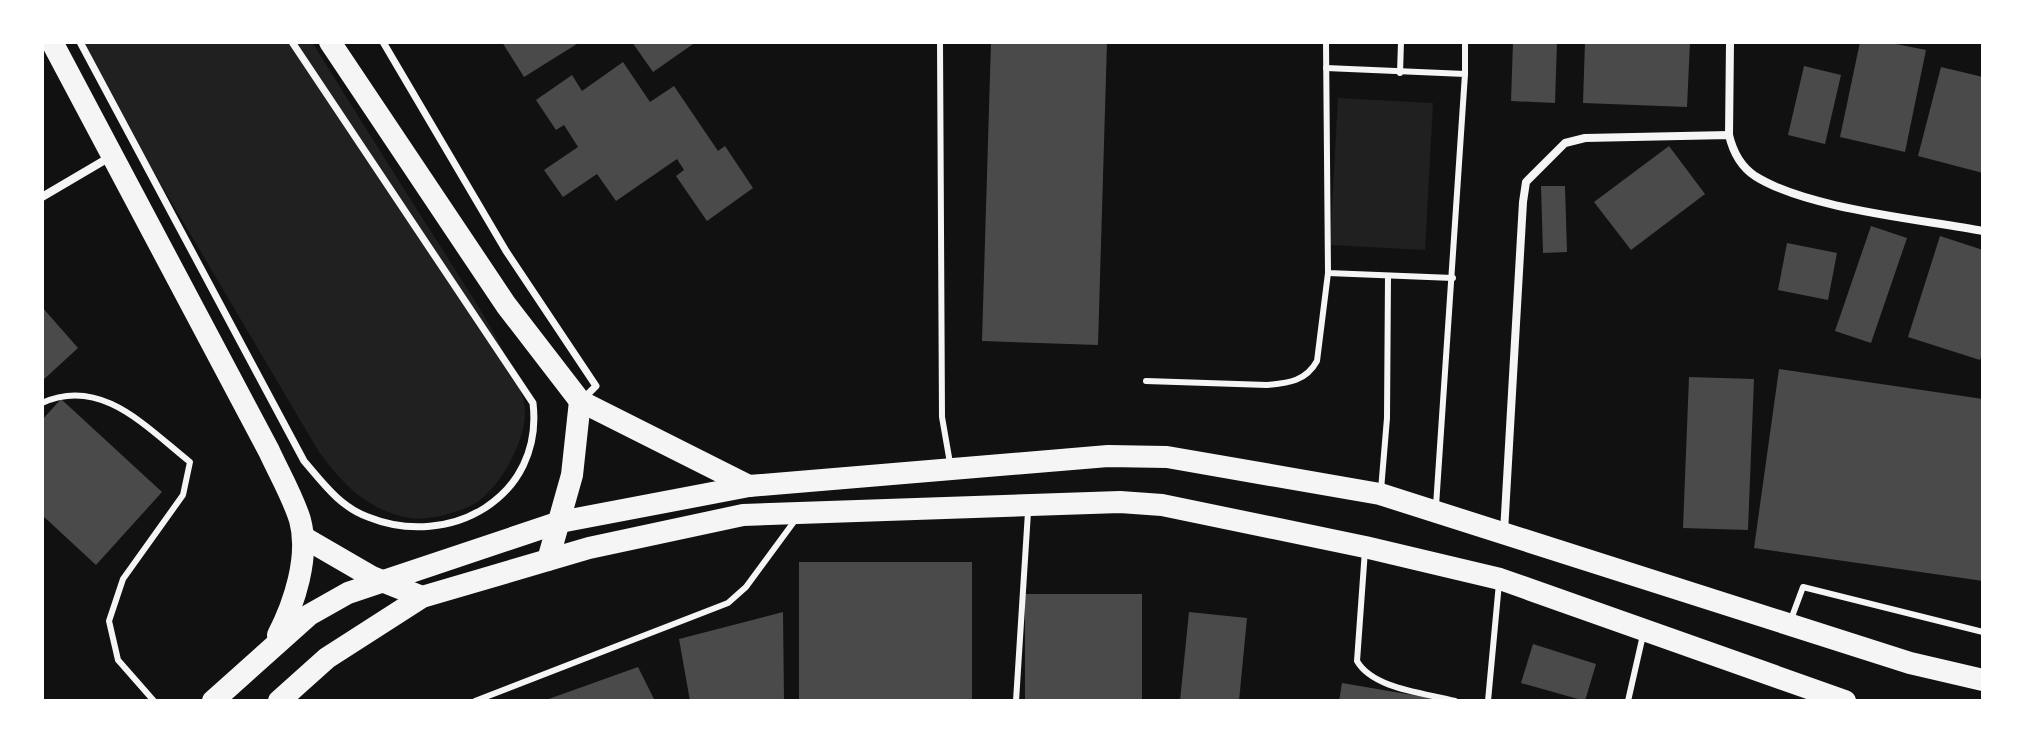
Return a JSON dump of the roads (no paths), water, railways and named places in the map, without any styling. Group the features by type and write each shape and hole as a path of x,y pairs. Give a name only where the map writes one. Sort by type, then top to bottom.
{"highway":[{"path":"52,42 269,451 299,519 303,537 294,605 272,647"},
{"path":"330,42 506,305 580,401 749,486"},
{"path":"548,560 572,475 580,401"},
{"path":"213,701 309,615 348,593 379,580 560,522 749,486 1108,456 1167,457 1380,494 1436,509 1910,663 1983,680"},
{"path":"279,701 327,658 422,597 548,560 743,515 1028,504 1162,505 1500,579 1845,701"},
{"path":"303,537 379,580 422,597"}],"street":[{"path":"80,42 304,461 337,499 365,517 414,528 463,522 517,480 535,424 533,403 292,42"},
{"path":"383,42 506,251 596,386 580,401"},
{"path":"1730,42 1729,135 1732,150 1742,165 1755,176 1803,198 1983,231"},
{"path":"1504,533 1526,182 1565,143 1585,138 1729,135"},
{"path":"42,197 112,156"}],"lane":[{"path":"940,42 942,417 951,471"},
{"path":"1146,381 1287,383 1310,373 1317,361 1328,273 1326,42"},
{"path":"1400,73 1401,42"},
{"path":"1436,509 1453,278 1465,42"},
{"path":"1326,68 1465,74"},
{"path":"1328,273 1453,278"},
{"path":"1380,494 1387,418 1388,276"},
{"path":"42,403 62,394 88,394 116,404 190,462 183,495 123,579 109,621 118,660 154,701"},
{"path":"1016,701 1028,504"},
{"path":"475,701 728,603 746,587 801,513"},
{"path":"1365,547 1357,661 1364,672 1377,680 1455,701"},
{"path":"1488,701 1492,697 1500,579"},
{"path":"1789,625 1803,587 1983,632"},
{"path":"1628,701 1645,628"}]}
